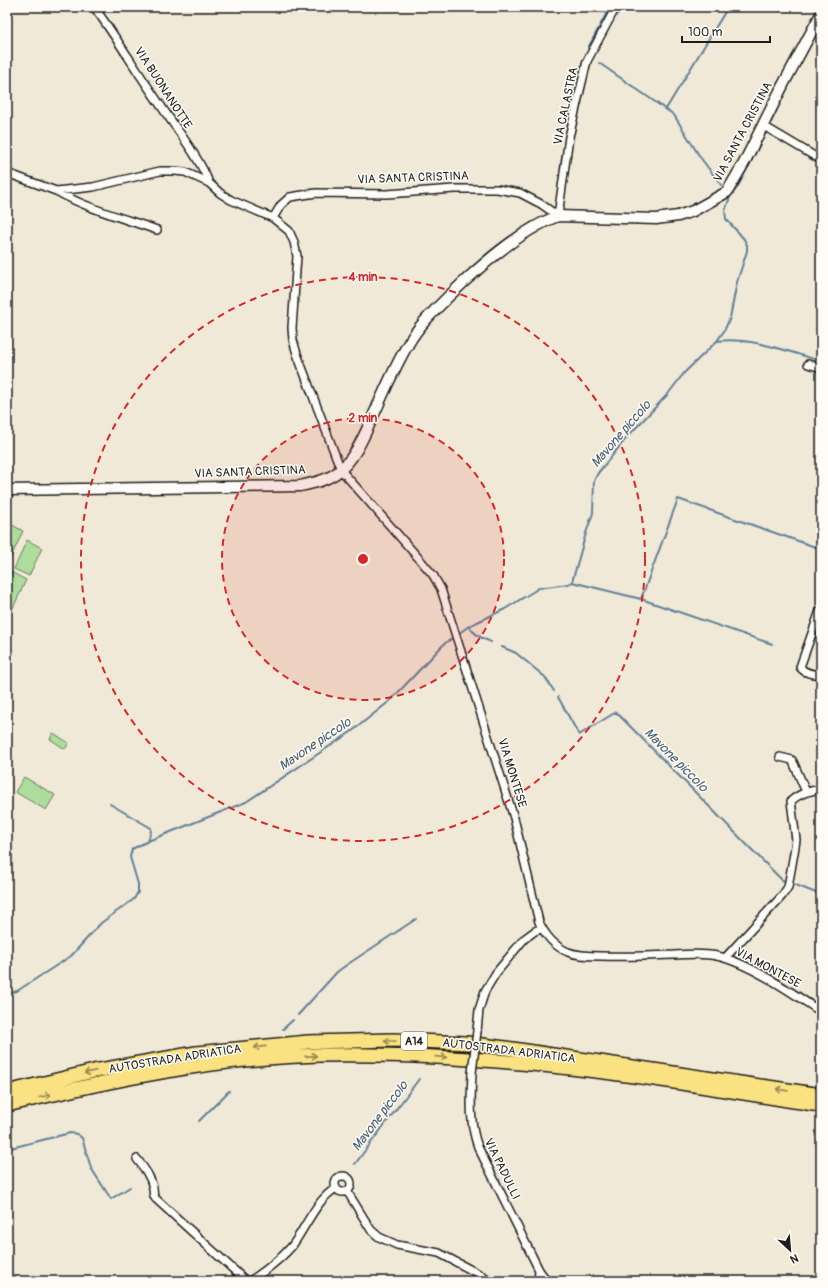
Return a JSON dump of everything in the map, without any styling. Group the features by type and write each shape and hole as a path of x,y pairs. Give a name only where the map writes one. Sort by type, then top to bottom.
{"highway":[{"name":"AUTOSTRADA ADRIATICA","path":"7,1092 94,1072 196,1053 308,1042 393,1040 467,1043 506,1048 821,1095"},
{"name":"AUTOSTRADA ADRIATICA","path":"7,1105 99,1083 220,1062 319,1055 406,1055 506,1062 597,1071 821,1105"}],"street":[{"name":"VIA BUONANOTTE","path":"94,7 118,39 158,102 187,143 209,183"},
{"name":"VIA CALASTRA","path":"558,216 569,137 587,61 616,7"},
{"name":"VIA SANTA CRISTINA","path":"7,490 300,486 333,476 349,462 361,443 406,346 421,325 468,278 497,254 546,221 558,216 656,219 678,216 693,211 727,192 744,163 762,125 821,14"},
{"path":"762,125 821,160"},
{"path":"56,191 94,187 167,171 185,172 209,183 220,193 232,200 273,218 289,231 294,242 297,256 292,312 293,340 341,470"},
{"path":"7,173 56,191 65,197 84,205 157,230"},
{"name":"VIA SANTA CRISTINA","path":"273,218 281,205 290,197 316,192 387,194 454,189 498,189 520,193 541,204 558,216"},
{"path":"808,364 821,368"},
{"name":"VIA MONTESE","path":"341,470 433,575 441,589 514,818 539,922 551,941 559,948 570,953 581,955 638,956 701,954 725,958 762,975 800,997 821,1012"},
{"path":"820,611 800,667 806,672 821,675"},
{"path":"780,757 792,760 806,792"},
{"name":"VIA MONTESE","path":"725,958 767,913 788,887 796,840 791,801 796,796 821,789"},
{"name":"VIA PADULLI","path":"542,928 524,939 496,973 485,991 479,1010 470,1104 476,1143 539,1270 547,1281"},
{"path":"137,1160 145,1170 153,1188 153,1195 156,1199 246,1281"},
{"path":"336,1188 338,1179 345,1177 351,1183 347,1191"},
{"path":"336,1188 340,1191 347,1191"},
{"path":"250,1281 282,1257 293,1244 323,1199 329,1192 336,1188"},
{"path":"347,1191 370,1230 379,1237 397,1245 439,1253 492,1281"},
{"path":"538,1281 539,1270"}],"green space":[{"path":"7,522 23,531 7,566"},
{"path":"27,540 42,548 29,576 14,569"},
{"path":"11,572 26,580 13,608 7,605 7,582"},
{"path":"53,733 69,743 65,749 50,739"},
{"path":"24,777 55,795 46,810 15,792"}],"waterway":[{"path":"588,48 610,7"},
{"path":"666,109 728,7"},
{"name":"Mavone piccolo","path":"814,37 821,25"},
{"path":"599,63 674,115 700,157 721,185"},
{"name":"Mavone piccolo","path":"770,124 792,78"},
{"name":"Mavone piccolo","path":"458,634 469,626 505,609 539,588 568,584 572,582 593,513 594,481 598,473 628,436 668,394 684,373 717,341 730,318 737,282 747,251 747,245 744,239 726,219 725,211 730,197 737,188 767,131"},
{"name":"Mavone piccolo","path":"717,341 730,340 757,343 821,361"},
{"name":"Mavone piccolo","path":"572,582 641,599 678,499 821,549"},
{"name":"Mavone piccolo","path":"641,599 772,644"},
{"name":"Mavone piccolo","path":"469,626 481,638 491,642"},
{"name":"Mavone piccolo","path":"7,994 17,991 71,956 101,923 134,899 138,892 138,884 130,857 132,849 148,841 246,802 351,732 391,700 444,644 454,637"},
{"name":"Mavone piccolo","path":"502,647 516,653 545,677 554,691"},
{"name":"Mavone piccolo","path":"558,697 579,735 616,712 782,880 786,881"},
{"name":"Mavone piccolo","path":"110,804 151,828 148,841"},
{"name":"Mavone piccolo","path":"791,883 821,895"},
{"name":"Mavone piccolo","path":"298,1015 337,972 416,919"},
{"name":"Mavone piccolo","path":"283,1029 293,1020"},
{"name":"Mavone piccolo","path":"355,1164 419,1079"},
{"name":"Mavone piccolo","path":"199,1121 229,1091"},
{"name":"Mavone piccolo","path":"7,1149 70,1133 77,1134 82,1138 91,1168 111,1199 130,1187"}]}
